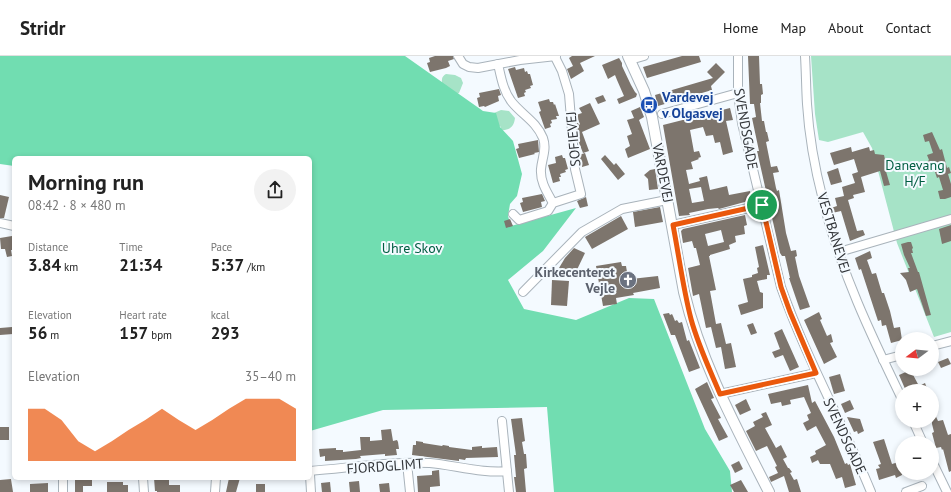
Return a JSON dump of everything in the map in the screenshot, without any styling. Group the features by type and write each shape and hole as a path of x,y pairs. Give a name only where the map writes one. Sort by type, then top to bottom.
{"street":[{"name":"SOFIEVEJ","path":"458,56 463,64 469,67 478,68 520,60 555,56 562,71 569,94 575,169 581,194 553,203 548,211 519,220 513,214"},
{"path":"630,58 644,56"},
{"name":"SVENDSGADE","path":"738,56 738,93 742,123 781,287 816,373 871,492"},
{"name":"VESTBANEVEJ","path":"805,56 807,105 813,149 823,200 839,252 858,304 895,385"},
{"name":"VARDEVEJ","path":"630,58 644,91 652,117 673,225 684,292 691,321 720,394 769,492"},
{"path":"498,64 506,93 515,106 536,124 544,141 541,178 553,203"},
{"path":"662,114 738,93"},
{"path":"523,292 582,232 622,209 667,200"},
{"path":"673,225 762,205"},
{"path":"839,252 951,219"},
{"path":"0,222 12,225"},
{"path":"939,344 951,341"},
{"path":"883,360 895,357"},
{"path":"720,394 816,373"},
{"path":"502,421 509,492"},
{"path":"407,462 410,492"},
{"name":"FJORDGLIMT","path":"312,471 407,462 507,471"},
{"path":"939,475 947,492"},
{"path":"63,480 63,492"},
{"path":"144,480 144,492"},
{"path":"215,492 216,480"},
{"path":"310,480 311,492"},
{"path":"906,492 922,486"}],"green space":[{"name":"Uhre Skov","path":"0,56 405,56 483,111 496,113 500,127 513,141 522,174 517,196 510,204 508,216 511,226 576,208 543,251 508,280 524,309 576,320 629,298 654,299 705,429 730,471 732,492 554,492 547,407 383,410 312,430 312,156 12,156 12,166 0,164"},
{"name":"Danevang H/F","path":"811,56 951,56 951,332 939,336 939,332 932,332 897,243 872,148 863,132 828,142 819,140 815,114"},
{"path":"446,74 455,75 461,78 463,83 459,93 454,95 442,85 443,77"},
{"path":"501,110 509,111 515,118 514,124 506,130 500,130 501,127 497,125 494,113"}],"building":[{"path":"435,56 453,56 454,59 448,61 450,66 430,72 427,63 430,62 429,58"},
{"path":"572,56 595,56 580,63 584,71 571,79 567,69 573,66 569,58"},
{"path":"682,56 699,56 701,62 647,78 643,67"},
{"path":"748,56 759,56 760,84 762,84 763,94 761,95 760,103 762,121 764,121 769,141 766,142 771,167 777,166 779,172 773,173 777,191 779,190 786,233 791,251 796,250 797,256 795,257 799,276 810,307 800,310 789,278 785,256 782,256 780,253 757,151 759,151 752,118 756,117 754,104 750,104"},
{"path":"619,58 631,85 637,94 636,97 619,104 617,99 624,96 615,75 608,79 602,65"},
{"path":"716,63 725,72 711,86 712,90 658,106 655,95 713,78 707,72"},
{"path":"515,67 516,70 524,68 525,72 527,71 528,74 530,74 533,85 530,86 531,88 525,90 525,96 518,98 508,69"},
{"path":"499,89 501,95 498,96 499,101 485,107 479,107 477,98 480,97 479,93"},
{"path":"603,95 606,101 598,104 595,98"},
{"path":"549,99 550,102 553,102 554,105 555,104 559,116 556,116 557,119 551,120 551,127 545,129 539,112 541,111 538,102"},
{"path":"590,103 600,124 582,132 589,151 583,153 578,140 577,121 579,125 580,124 576,115 582,113 579,108"},
{"path":"640,107 644,117 639,120 650,149 628,158 625,149 630,146 627,136 632,134 627,120 634,118 631,111"},
{"path":"730,108 733,120 726,121 733,152 723,155 720,142 715,143 713,135 706,136 703,127 690,130 694,152 699,151 701,157 691,162 693,169 686,170 689,184 700,181 699,178 707,176 710,190 727,186 729,195 750,191 752,200 719,209 708,209 689,213 690,215 679,216 663,125","holes":["701,187 704,201 692,203 689,189"]},
{"path":"932,132 940,150 942,149 947,168 949,167 951,173 948,174 951,184 951,197 945,199 940,199 938,191 943,190 939,177 937,178 933,166 927,168 924,165 929,160 927,155 933,153 929,141 925,142 923,135"},
{"path":"538,140 539,152 519,158 516,149 519,148 518,144"},
{"path":"851,147 852,152 869,147 870,151 874,150 875,154 884,155 887,168 885,168 890,185 884,186 880,171 861,177 865,192 853,195 854,198 848,200 857,231 863,230 865,235 850,241 841,211 832,213 831,208 837,206 835,198 844,196 842,187 855,183 852,174 858,172 854,159 834,165 830,153"},
{"path":"585,153 589,165 582,167 579,155"},
{"path":"562,155 563,158 565,158 568,169 565,170 566,172 560,174 560,181 553,183 548,165 556,163 555,157"},
{"path":"605,155 614,165 616,163 625,174 618,180 601,159"},
{"path":"838,168 842,182 831,185 827,172"},
{"path":"655,169 658,189 649,190 648,179 644,175 650,170"},
{"path":"542,194 545,201 541,202 542,207 523,212 520,203 523,202 522,198"},
{"path":"0,195 9,197 4,218 0,218"},
{"path":"586,197 588,206 580,208 577,201"},
{"path":"660,207 663,222 635,227 633,212"},
{"path":"745,215 747,225 744,226 745,234 735,236 736,242 729,245 730,249 709,256 716,290 710,291 716,324 721,323 726,344 731,343 736,367 725,369 721,347 716,348 711,327 706,328 699,294 693,296 688,268 700,265 696,248 694,248 692,241 683,243 681,231 683,229","holes":["721,230 724,242 708,246 705,234"]},
{"path":"621,216 628,229 592,249 585,237"},
{"path":"510,219 513,226 506,228 504,221"},
{"path":"951,225 951,241 942,244 939,229"},
{"path":"12,236 12,256 7,257 5,249 1,249 0,238"},
{"path":"911,242 913,248 913,253 911,253 919,272 931,315 926,316 917,289 910,292 906,280 900,273 909,272 908,268 910,268 901,244"},
{"path":"763,245 770,275 767,275 767,279 757,281 760,292 763,293 763,308 741,315 738,305 748,302 743,279 752,277 752,275 758,273 757,268 759,267 755,247"},
{"path":"574,248 585,253 574,276 559,268"},
{"path":"870,251 872,258 867,260 872,274 876,273 882,293 884,293 890,311 894,328 900,327 901,332 895,332 895,342 891,343 886,325 882,326 881,320 878,321 861,269 859,270 855,258"},
{"name":"Kirkecenteret Vejle","path":"621,262 622,266 626,266 627,272 630,271 631,279 658,276 660,288 616,298 617,304 603,306 596,266"},
{"path":"552,280 569,281 567,306 551,305"},
{"path":"819,312 822,319 820,320 827,336 831,334 833,342 830,343 837,357 824,364 804,320"},
{"path":"669,313 670,315 672,314 675,321 677,320 679,323 682,322 687,341 689,340 700,368 689,372 675,335 671,335 663,314"},
{"path":"753,323 757,333 751,335 747,325"},
{"path":"12,327 12,334 0,335 0,328"},
{"path":"782,329 799,367 790,371 783,355 775,358 772,352 780,349 774,333"},
{"path":"948,358 951,364 941,368 939,362"},
{"path":"840,374 845,391 834,394 829,377"},
{"path":"899,376 914,376 918,384 903,384"},
{"path":"707,382 714,398 711,399 721,418 718,419 728,437 719,441 695,389"},
{"path":"808,385 812,403 815,401 834,437 845,464 850,464 856,485 845,488 842,477 836,479 830,464 820,464 818,460 812,463 810,457 816,454 815,451 826,445 816,426 807,431 803,423 809,420 807,415 811,413 804,397 790,400 791,404 782,406 781,402 771,404 768,394"},
{"path":"746,399 751,410 740,415 735,405"},
{"path":"850,400 854,409 845,413 841,404"},
{"path":"766,412 772,425 765,428 776,448 781,445 787,457 783,459 792,472 790,473 794,480 797,479 801,492 789,492 784,476 771,482 769,477 778,473 775,467 777,466 767,446 756,451 746,431 755,426 753,422 763,417 761,414"},
{"path":"847,417 860,419 864,431 858,434 857,431 854,432"},
{"path":"522,418 525,441 522,442 524,454 526,454 527,468 524,469 526,492 516,492 514,455 516,455 511,419"},
{"path":"943,420 948,435 951,434 951,471 949,472 943,449 942,450 941,447 939,447 939,436 933,436 932,433 934,432 933,428 939,428 939,421"},
{"path":"0,427 9,427 9,440 0,440"},
{"path":"391,429 393,441 397,440 398,442 399,449 396,449 397,455 385,456 385,454 360,456 361,458 356,459 325,461 325,456 320,457 319,449 336,448 336,450 343,450 343,452 361,450 360,437 370,437 370,441 382,440 381,430"},
{"path":"884,439 892,464 895,463 895,475 879,480 876,469 880,468 878,465 881,464 873,442"},
{"path":"416,441 472,450 472,447 497,447 498,457 466,458 465,460 459,459 459,461 412,455 413,445 416,445"},
{"path":"739,461 743,469 735,473 731,465"},
{"path":"439,470 440,486 430,487 430,492 418,492 417,476 432,475 432,471"},
{"path":"11,479 13,492 0,492 0,480"},
{"path":"75,480 92,480 92,486 83,486 83,492 75,492"},
{"path":"154,480 169,480 169,485 180,485 180,492 155,491"},
{"path":"229,480 239,480 236,492 226,492"},
{"path":"741,480 748,492 734,492 730,485"},
{"path":"359,481 360,492 350,492 349,482"},
{"path":"107,482 123,482 123,485 128,485 128,492 107,492"},
{"path":"330,482 331,492 322,492 321,483"},
{"path":"48,483 48,492 30,492 30,484"},
{"path":"389,483 390,492 380,492 379,484"},
{"path":"256,484 265,484 265,492 256,492"}],"place":[{"name":"Vardevej v Olgasvej","path":"649,105"},
{"name":"Kirkecenteret Vejle","path":"628,280"}],"route":[{"path":"762,205 781,287 816,373 720,394 691,321 684,292 673,225 762,205"}]}
